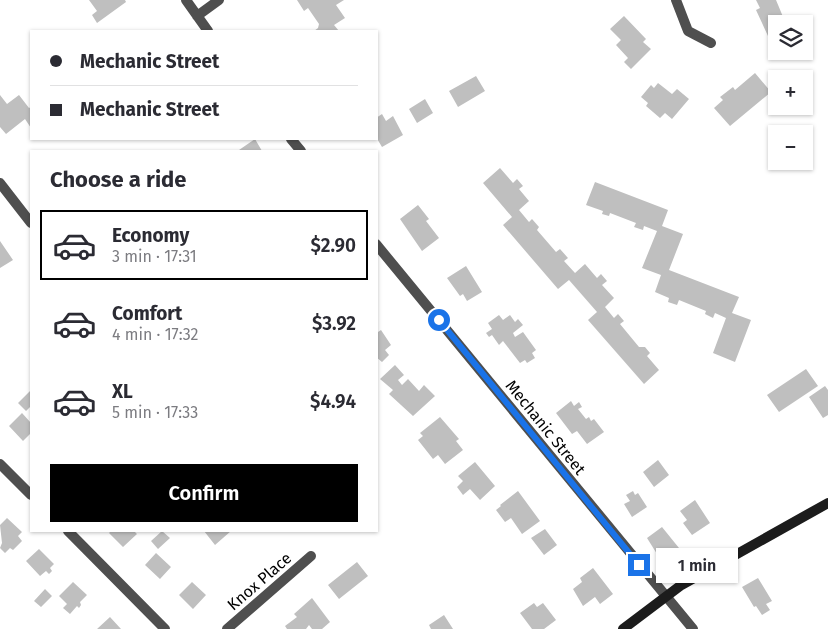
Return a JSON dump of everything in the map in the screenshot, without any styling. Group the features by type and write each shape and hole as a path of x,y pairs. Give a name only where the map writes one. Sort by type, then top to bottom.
{"main road":[{"path":"623,629 665,597 828,503"}],"street":[{"path":"186,0 207,30"},
{"path":"197,16 219,0"},
{"path":"676,0 688,31 712,43"},
{"path":"292,140 300,150"},
{"path":"0,183 30,222"},
{"name":"Mechanic Street","path":"378,246 693,629"},
{"path":"0,464 30,494"},
{"path":"69,532 165,629"},
{"name":"Knox Place","path":"227,629 311,556"}],"building":[{"path":"89,0 125,0 126,2 97,23 92,15 97,11"},
{"path":"297,0 344,0 336,5 345,18 334,25 338,30 315,30 319,24 308,8 304,11"},
{"path":"756,0 776,0 782,15 768,15 768,36 756,10 760,8"},
{"path":"624,16 646,39 643,42 651,49 631,69 624,62 628,58 616,45 621,40 610,29"},
{"path":"755,73 768,88 768,94 730,126 714,108 723,100 720,97 733,87 735,90"},
{"path":"476,76 485,91 458,107 449,91"},
{"path":"658,83 672,94 677,89 689,99 672,119 665,113 660,118 646,106 648,103 641,97 651,85 654,88"},
{"path":"0,95 7,104 19,95 30,108 30,126 25,119 6,134 0,127"},
{"path":"425,99 433,113 417,123 409,109"},
{"path":"382,114 386,121 393,116 403,135 382,147 378,140 378,117"},
{"path":"256,140 261,150 239,150"},
{"path":"500,168 513,183 517,179 523,186 519,189 529,201 519,210 529,222 532,219 539,227 537,230 556,252 560,249 568,258 564,261 575,273 585,264 597,278 601,274 607,281 602,285 614,298 605,307 614,318 618,314 624,321 620,324 639,347 645,347 650,353 647,356 659,370 644,384 588,320 597,312 569,280 558,289 503,225 512,217 483,183"},
{"path":"595,182 668,210 662,226 683,234 669,270 739,297 732,313 751,320 735,362 713,353 726,318 715,313 713,318 705,314 706,311 679,300 677,305 668,302 669,298 655,292 661,275 642,268 657,231 644,226 643,230 634,227 636,223 610,213 609,216 602,214 603,211 586,205"},
{"path":"418,205 429,219 426,221 439,238 422,251 400,219"},
{"path":"0,241 13,260 0,268"},
{"path":"466,266 482,292 467,301 463,294 460,296 447,278"},
{"path":"499,315 503,320 510,315 515,322 518,319 523,325 513,333 515,337 523,332 536,350 532,353 535,358 527,363 525,360 520,363 503,341 499,345 492,335 489,337 486,333 492,329 488,323"},
{"path":"381,330 391,345 385,350 389,355 382,362 378,359 378,332"},
{"path":"395,365 404,375 398,380 402,385 408,379 419,391 424,385 435,396 413,416 389,394 393,390 380,379"},
{"path":"806,369 818,386 779,412 767,395"},
{"path":"825,386 828,390 828,415 823,418 809,397"},
{"path":"30,391 30,407 26,411 18,403"},
{"path":"571,401 574,406 579,402 582,407 578,409 586,419 589,417 591,421 594,419 604,432 587,444 577,431 572,434 556,413"},
{"path":"22,413 30,422 30,434 23,441 9,426"},
{"path":"440,417 459,439 456,441 463,450 445,464 438,455 433,459 418,440 423,436 420,433"},
{"path":"658,460 669,475 654,487 643,472"},
{"path":"475,462 495,486 480,500 470,489 463,495 457,487 463,481 458,476"},
{"path":"518,491 540,521 522,534 511,518 505,522 496,510"},
{"path":"633,491 635,495 638,493 647,507 632,517 624,504 630,501 626,495"},
{"path":"695,500 710,523 692,535 683,523 687,520 680,511"},
{"path":"7,518 22,532 18,536 22,541 13,550 10,548 5,553 0,548 2,543 0,525"},
{"path":"662,527 679,548 674,552 676,555 666,562 659,552 657,554 647,538"},
{"path":"545,529 557,545 544,555 531,538"},
{"path":"135,532 137,534 123,547 109,533"},
{"path":"161,532 170,538 158,549 151,541"},
{"path":"205,532 230,532 215,545"},
{"path":"39,549 54,564 50,568 52,571 49,574 46,571 40,576 26,561"},
{"path":"156,553 171,567 160,579 145,565"},
{"path":"357,562 368,576 339,599 328,585"},
{"path":"593,568 613,594 600,604 595,597 583,606 573,589 582,582 580,578"},
{"path":"758,578 772,601 766,604 770,610 762,615 756,606 754,607 742,587"},
{"path":"73,582 87,595 80,602 79,608 77,606 70,614 63,608 67,604 59,596"},
{"path":"192,582 206,595 193,609 179,595"},
{"path":"45,589 52,596 41,607 34,601"},
{"path":"312,598 330,622 322,629 312,629 309,625 306,629 287,629 285,626 297,617 294,614"},
{"path":"534,603 537,607 543,603 556,620 544,629 532,629 520,613"},
{"path":"444,615 453,629 431,629 429,625"},
{"path":"110,617 121,629 97,629"}],"route":[{"path":"439,320 639,565"}]}
